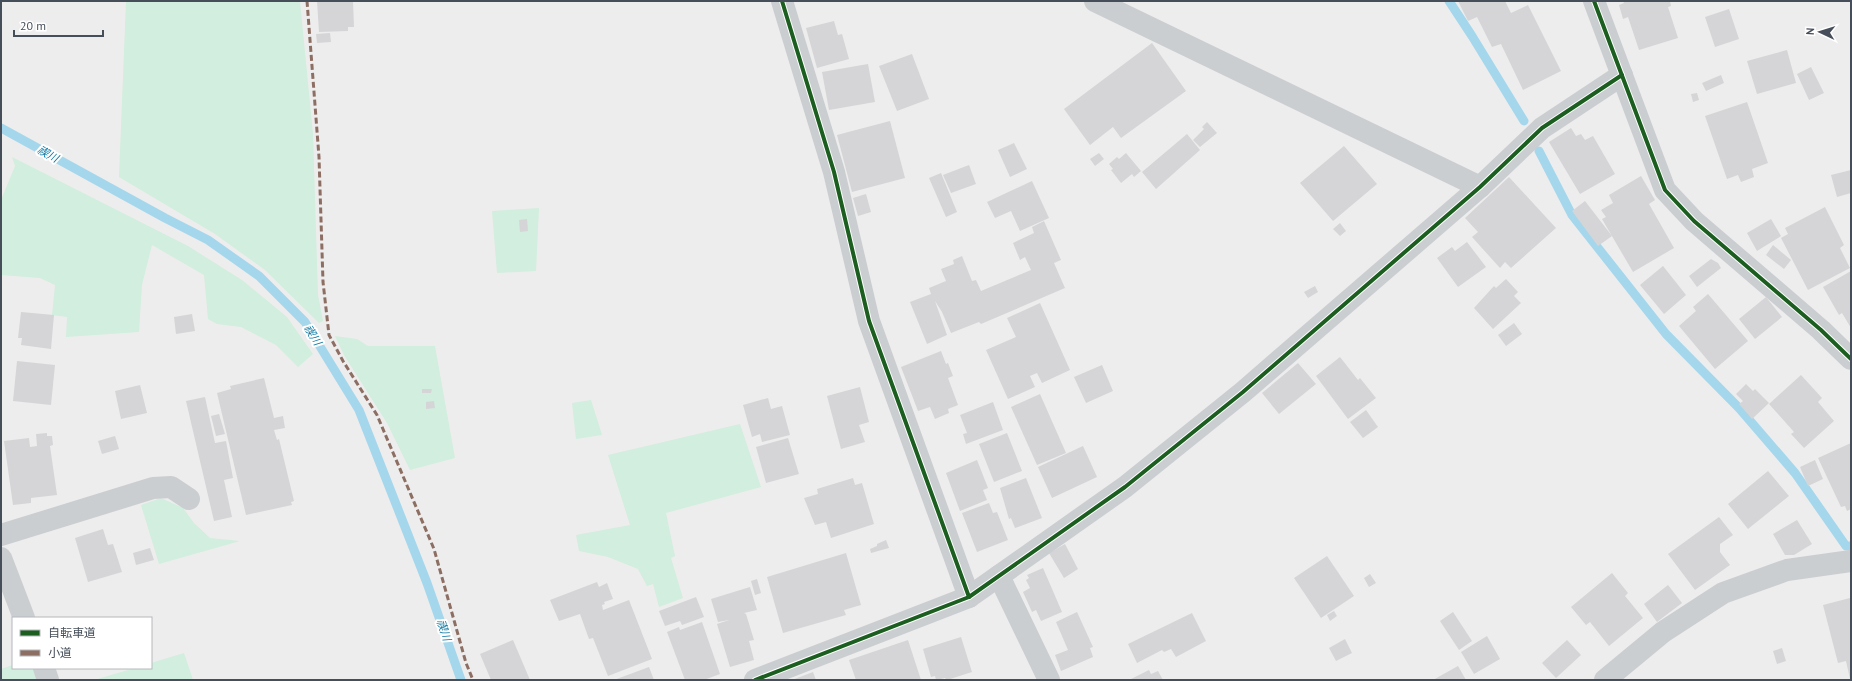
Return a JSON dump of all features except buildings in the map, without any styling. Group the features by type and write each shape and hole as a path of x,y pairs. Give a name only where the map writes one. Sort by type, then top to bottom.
{"street":[{"path":"782,1 834,172 869,321 969,597"},
{"path":"1095,1 1480,187"},
{"path":"1594,1 1665,190 1694,221 1821,330 1851,359"},
{"path":"755,680 969,597 1125,487 1243,392 1480,187 1542,128 1622,75"},
{"path":"1,535 153,488 171,488 189,499"},
{"path":"1,558 24,617"},
{"path":"1605,680 1663,632 1723,593 1786,570 1851,561"},
{"path":"999,576 1049,680"},
{"path":"44,669 48,680"}],"green space":[{"path":"126,1 300,1 313,134 318,295 323,321 319,323 265,270 215,234 119,177"},
{"path":"12,157 188,246 242,280 287,317 313,354 298,367 276,345 241,327 217,324 208,319 204,275 152,245 142,285 139,332 66,337 67,317 52,315 55,285 40,278 1,275 1,200 15,166"},
{"path":"539,208 536,271 497,273 492,211"},
{"path":"335,336 357,339 368,346 435,346 455,458 410,470 387,423 344,355"},
{"path":"591,400 602,435 576,439 572,403"},
{"path":"740,424 761,487 666,513 675,556 671,558 683,598 659,607 653,584 647,586 638,569 608,557 579,551 576,535 630,525 608,455"},
{"path":"161,498 183,508 194,523 210,538 240,541 159,564 141,505"},
{"path":"184,653 193,680 94,680 132,669 152,669 152,663"},
{"path":"12,665 12,669 36,669 40,680 1,680 1,669"}],"waterway":[{"path":"1449,1 1524,121"},
{"name":"禊川","path":"1,128 208,240 259,276 305,322 359,410 427,583 461,680"},
{"path":"1539,151 1572,215 1666,334 1739,408 1795,473 1846,546 1851,546"}],"marked path":[{"path":"307,1 319,157 323,282 329,335 343,361 377,415 434,549 466,663 473,680"}],"cycle path":[{"path":"782,1 834,172 869,321 969,597"},
{"path":"1594,1 1665,190 1694,221 1821,330 1851,359"},
{"path":"755,680 969,597 1125,487 1243,392 1480,187 1542,128 1622,75"}]}
